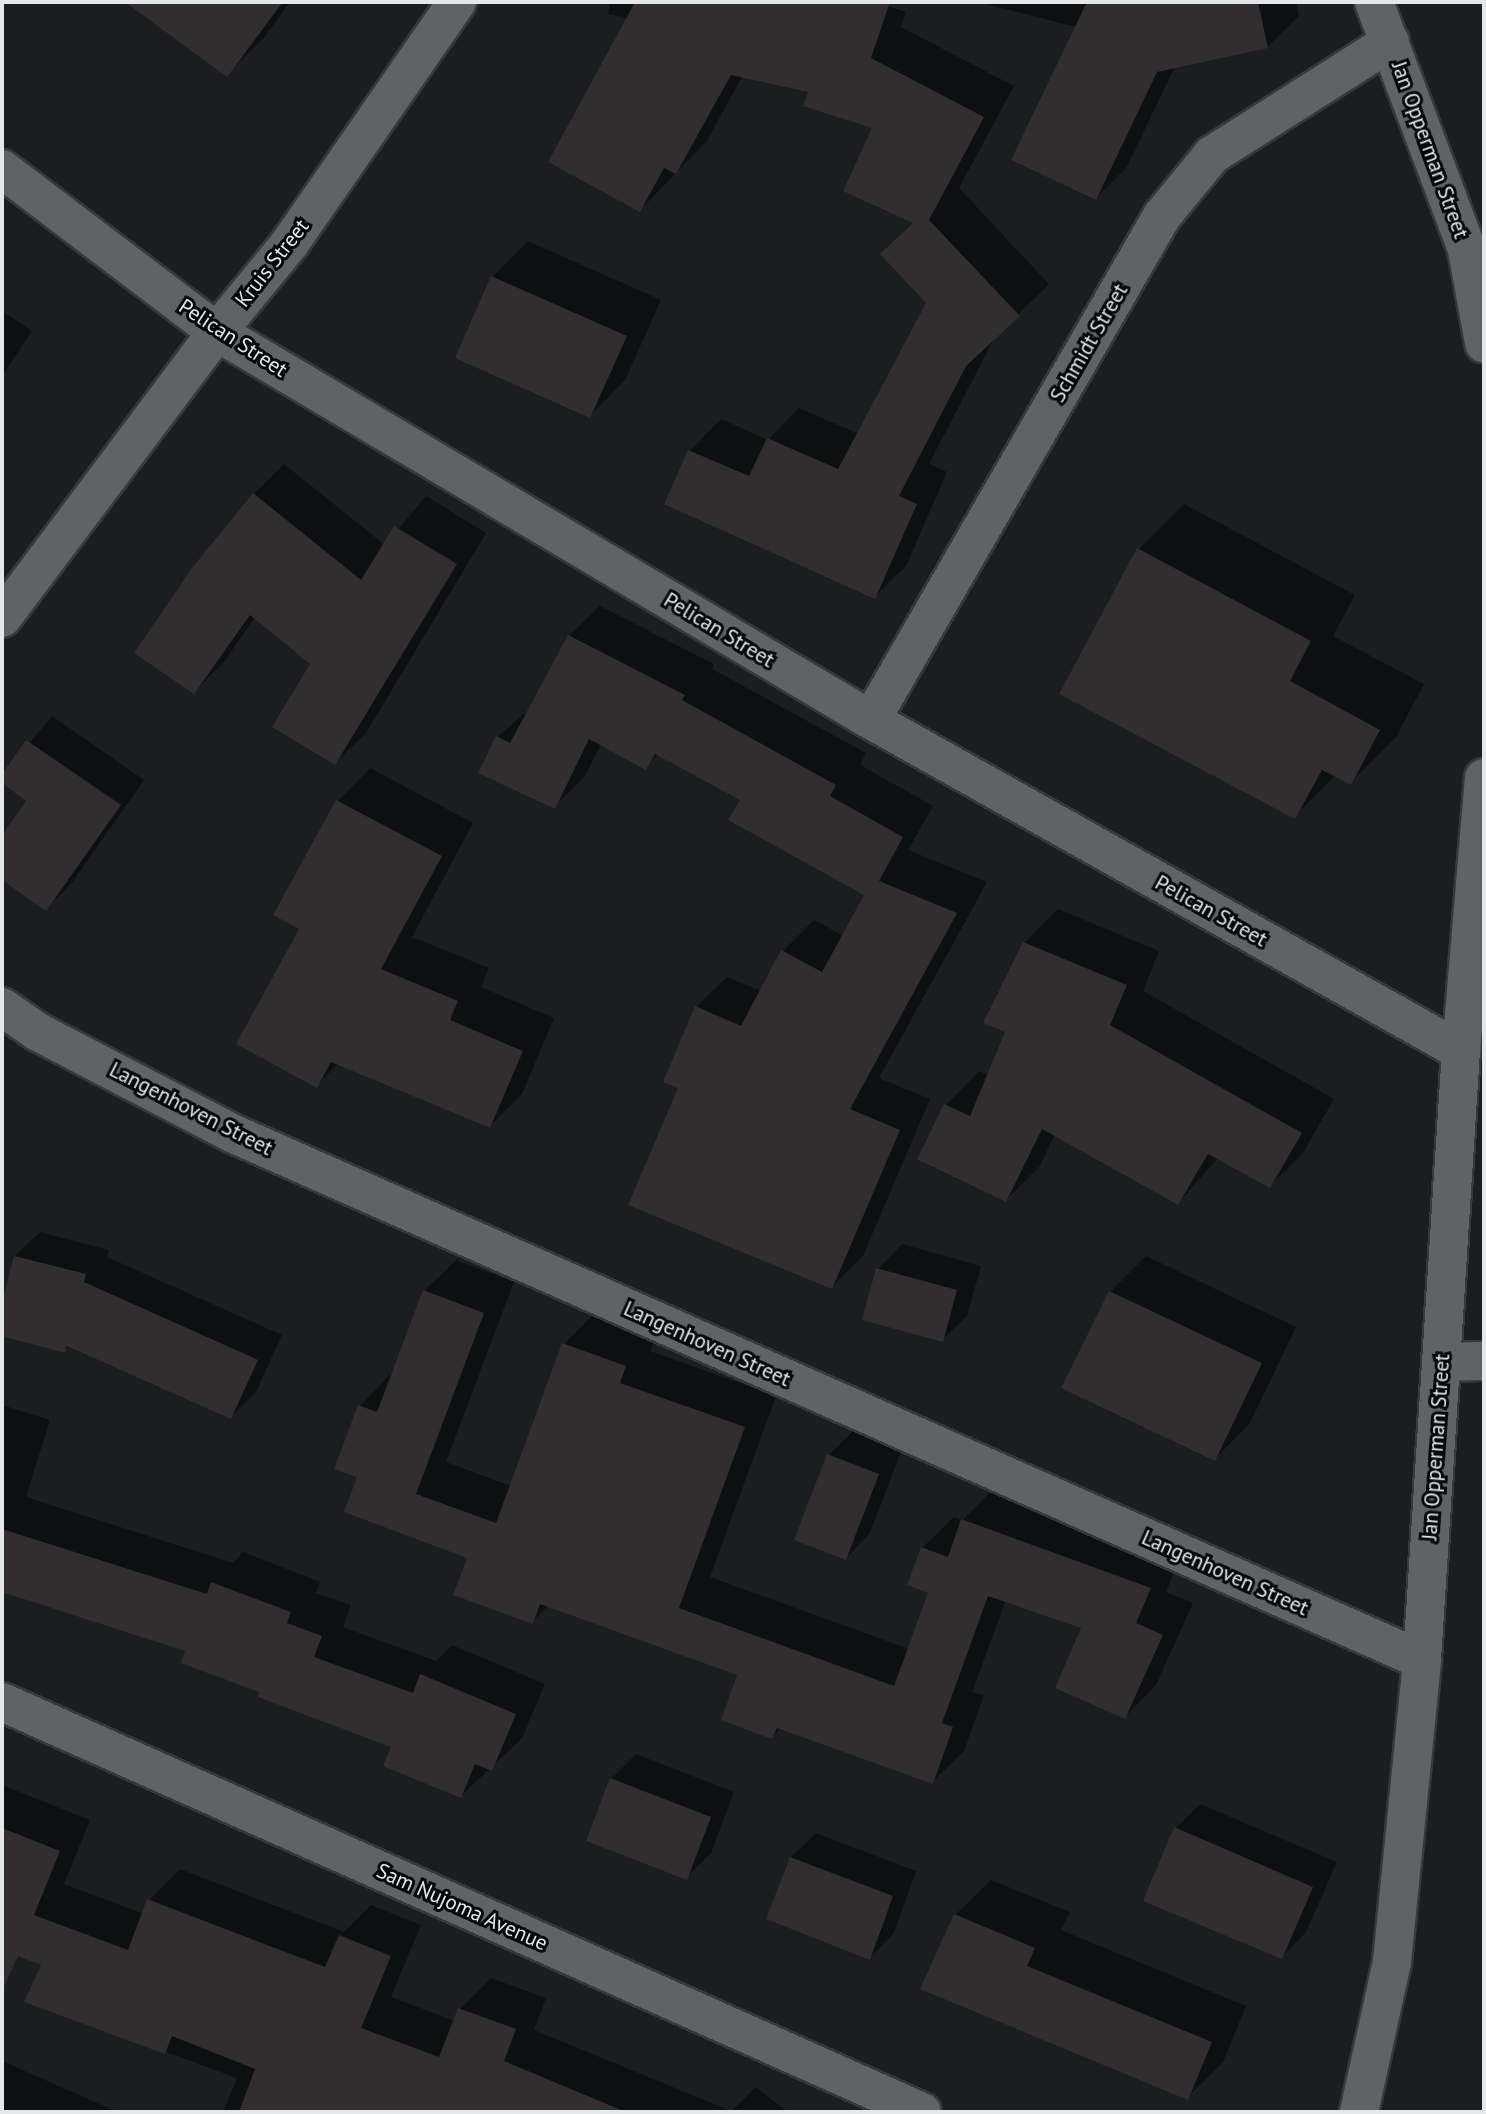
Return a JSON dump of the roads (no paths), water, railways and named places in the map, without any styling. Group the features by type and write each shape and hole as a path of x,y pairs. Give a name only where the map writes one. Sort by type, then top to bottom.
{"street":[{"name":"Kruis Street","path":"2,618 217,332 290,243 457,2"},
{"name":"Jan Opperman Street","path":"1374,2 1467,250 1484,342"},
{"name":"Schmidt Street","path":"871,720 1162,215 1212,155 1390,42"},
{"name":"Pelican Street","path":"2,169 217,332 871,720 1461,1051"},
{"name":"Jan Opperman Street","path":"1359,2112 1392,1962 1422,1660 1461,1051 1484,778"},
{"name":"Langenhoven Street","path":"2,1007 38,1032 234,1134 1422,1660"},
{"path":"1441,1362 1484,1361"},
{"name":"Sam Nujoma Avenue","path":"2,1702 922,2112"}]}
